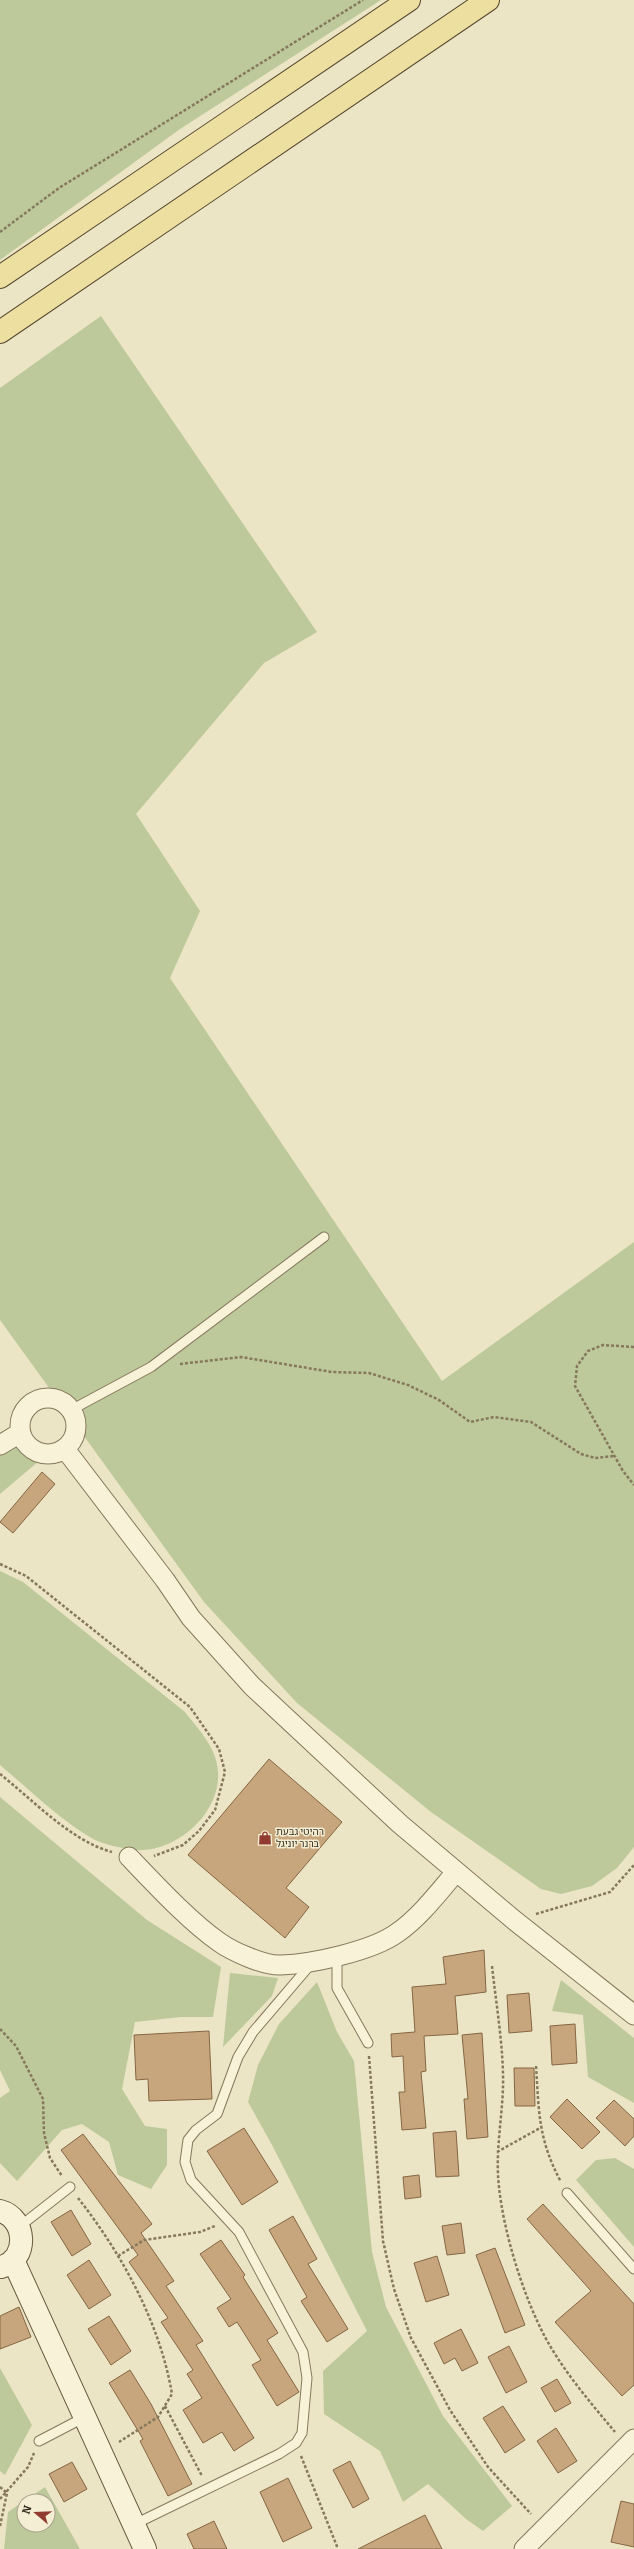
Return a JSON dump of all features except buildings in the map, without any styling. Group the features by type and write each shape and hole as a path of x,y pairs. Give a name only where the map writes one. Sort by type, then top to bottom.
{"main road":[{"path":"0,277 409,0"},
{"path":"0,332 488,0"}],"street":[{"path":"52,1398 61,1400 71,1410 76,1424 76,1433 66,1448 48,1455 38,1453 30,1448 20,1433 22,1415 34,1401 52,1398"},
{"path":"0,1445 20,1433"},
{"path":"66,1448 165,1580 190,1618 252,1686 400,1824 514,1920 634,2015"},
{"path":"129,1857 219,1943 247,1957 280,1965 360,1952 397,1933 420,1913 456,1872"},
{"path":"0,2200 22,2242 7,2263 86,2417 145,2549"},
{"path":"526,2548 630,2442"}],"lane":[{"path":"71,1410 151,1367 324,1237"},
{"path":"337,1956 337,1988 368,2044"},
{"path":"135,2524 279,2454 296,2443 302,2433 307,2378 304,2352 258,2264 239,2232 191,2180 185,2162 188,2140 196,2130 217,2114 238,2057 253,2032 315,1959"},
{"path":"11,2219 70,2187"},
{"path":"567,2193 634,2269"},
{"path":"39,2441 86,2417"}],"path":[{"path":"0,232 59,188 363,0"},
{"path":"634,1347 602,1345 588,1351 577,1366 575,1386 614,1456 634,1485"},
{"path":"151,1367 241,1357 332,1372 369,1373 408,1385 439,1400 470,1422 494,1417 531,1422 581,1454 595,1458 614,1456"},
{"path":"0,1564 26,1576 190,1707 219,1749 225,1772 222,1792 215,1810 199,1831 183,1845 154,1856 129,1857 91,1845 0,1774"},
{"path":"514,1920 610,1892 634,1865"},
{"path":"492,1966 503,2085 497,2152 499,2187 508,2233 522,2282 545,2337 579,2388 630,2442"},
{"path":"0,2028 16,2046 38,2086 43,2099 44,2133 50,2158 106,2234 158,2339 169,2373 172,2394 158,2417 102,2454"},
{"path":"368,2044 384,2242 394,2289 411,2338 450,2410 488,2467 545,2530"},
{"path":"536,2066 540,2128 551,2163 567,2193"},
{"path":"497,2152 540,2128"},
{"path":"118,2256 144,2240 200,2232 229,2222"},
{"path":"165,2406 209,2488"},
{"path":"0,2499 7,2493 28,2467 39,2441"},
{"path":"296,2443 338,2549"},
{"path":"0,2487 7,2493"},
{"path":"0,2526 7,2493"}],"green space":[{"path":"0,0 381,0 180,129 0,260"},
{"path":"101,316 317,632 264,663 136,814 200,911 170,978 442,1381 634,1242 634,1847 617,1868 592,1886 561,1894 541,1889 431,1812 297,1703 204,1602 0,1320 0,388"},
{"path":"18,1445 23,1454 39,1461 0,1494 0,1455"},
{"path":"0,1571 23,1582 185,1712 211,1747 217,1763 218,1772 217,1788 211,1804 202,1818 190,1830 176,1840 160,1847 144,1850 128,1849 97,1841 57,1814 0,1765"},
{"path":"0,1797 147,1920 221,1967 213,2017 181,2017 135,2022 122,2089 145,2126 167,2129 167,2165 151,2189 118,2175 109,2142 82,2124 62,2130 17,2181 0,2163 0,2098 10,2091 0,2070"},
{"path":"230,1973 278,1978 272,1996 223,2047"},
{"path":"561,1980 634,2038 634,2103 588,2077 583,2015 552,2011"},
{"path":"317,1982 337,2032 354,2061 372,2252 386,2307 443,2416 512,2506 483,2531 466,2519 428,2484 403,2502 380,2451 324,2414 323,2371 367,2331 272,2145 248,2102 258,2065 279,2024"},
{"path":"615,2158 634,2169 634,2247 576,2180 596,2160"},
{"path":"0,2368 32,2425 5,2475 0,2471"},
{"path":"45,2487 48,2493 36,2493"},
{"path":"16,2506 16,2533 56,2533 56,2506 80,2549 4,2549 8,2512"}],"place":[{"name":"רהיטי גבעת ברנר יוניגל","path":"265,1838"}]}
